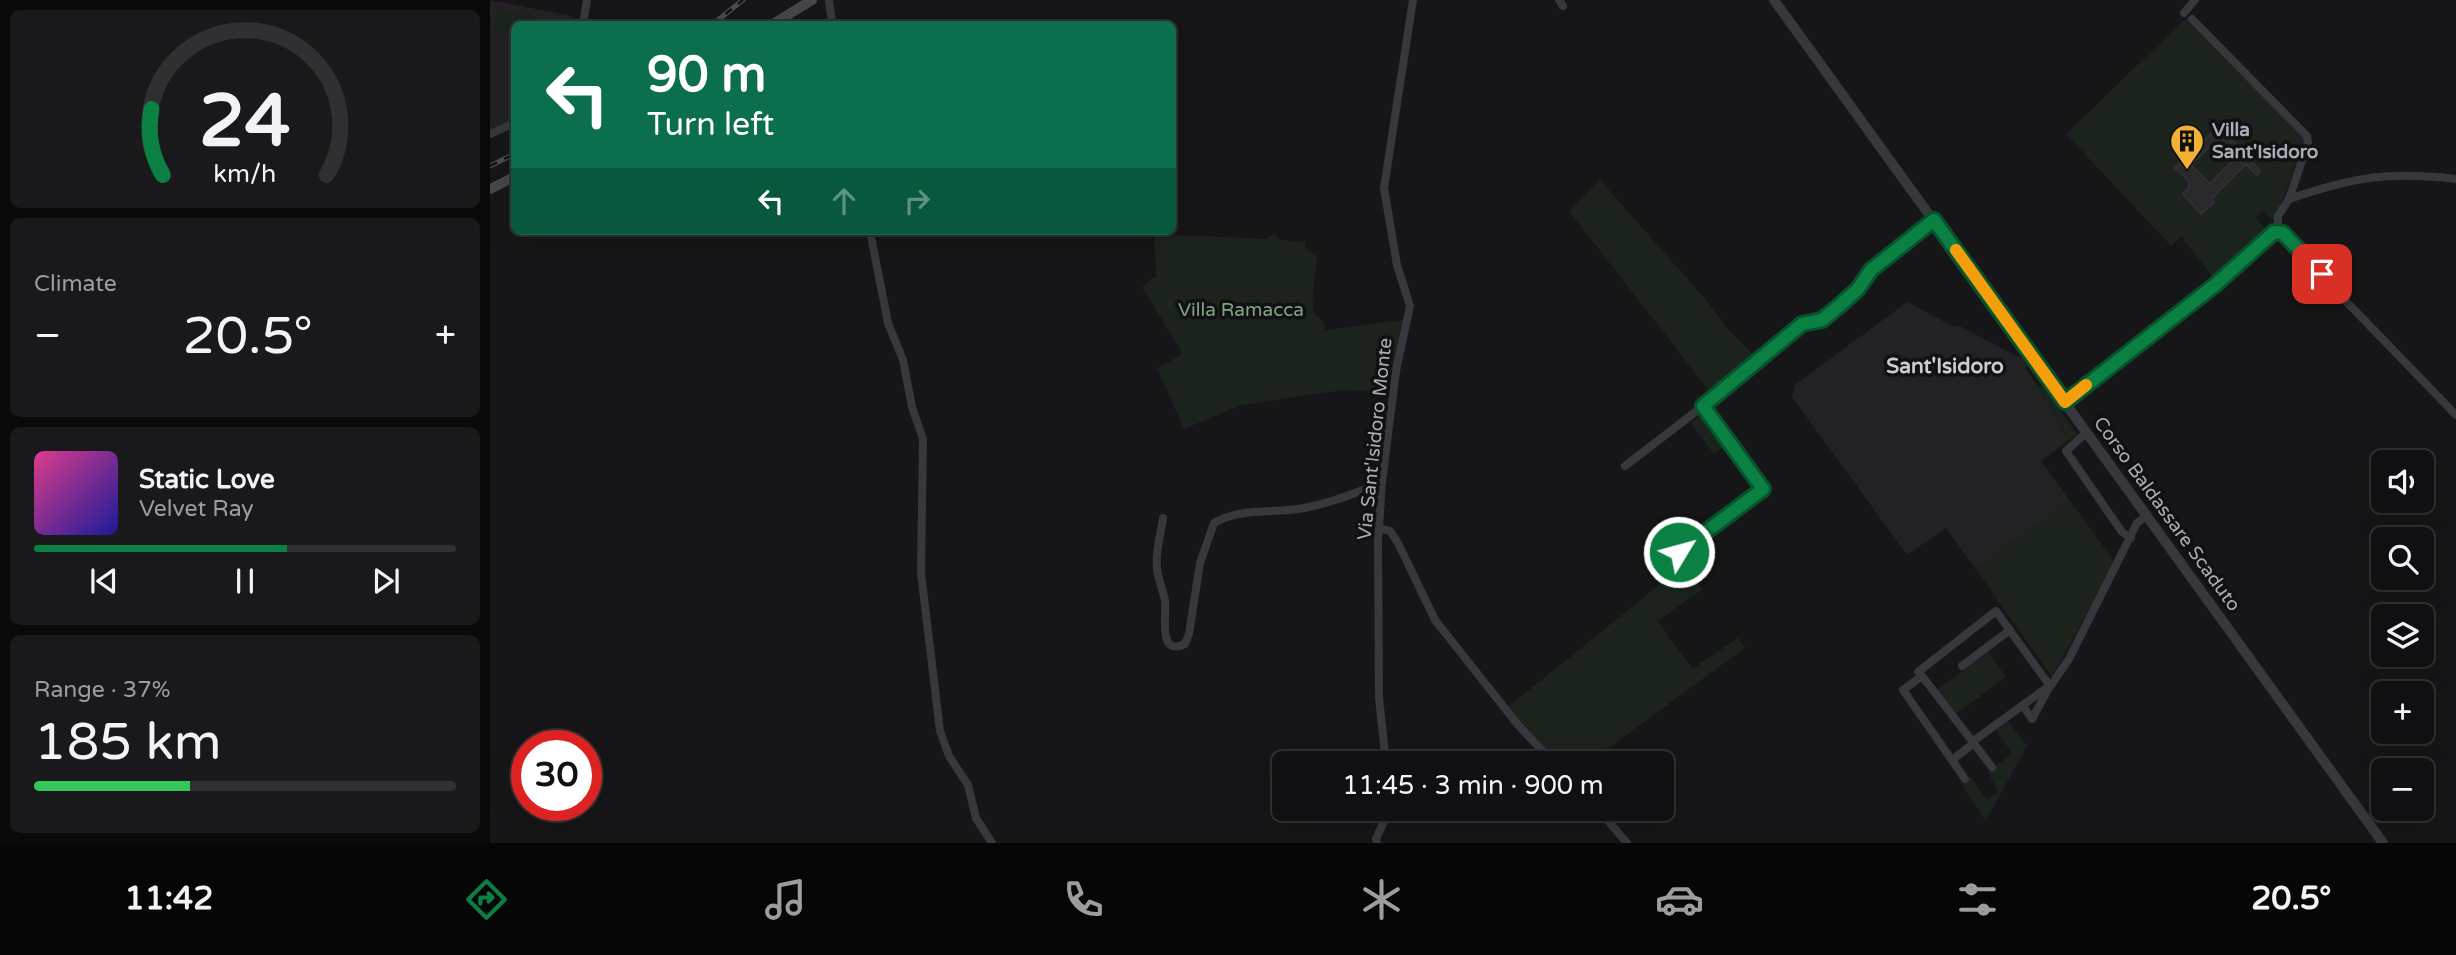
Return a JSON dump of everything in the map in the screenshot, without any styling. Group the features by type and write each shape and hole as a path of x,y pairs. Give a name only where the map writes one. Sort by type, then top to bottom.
{"main road":[{"path":"778,21 812,0"},
{"path":"490,189 511,178"}],"street":[{"path":"584,21 587,0"},
{"path":"828,0 832,21"},
{"name":"Via Sant'Isidoro Monte","path":"1385,751 1379,698 1379,528 1396,371 1410,306 1397,265 1384,188 1413,0"},
{"name":"Corso Baldassare Scaduto","path":"1774,0 2383,843"},
{"path":"2184,13 2195,0"},
{"path":"2192,19 2307,136 2308,143 2289,199 2278,216 2278,231 2456,415"},
{"path":"490,134 511,124"},
{"path":"2289,199 2370,176 2400,174 2456,179"},
{"path":"1625,466 1802,324 1822,320 1858,289 1871,270 1934,220"},
{"path":"2065,402 2278,231"},
{"path":"871,235 888,323 903,360 912,407 923,439 921,573 940,731 949,756 968,785 976,818 992,843"},
{"path":"1679,552 1763,489 1703,406"},
{"path":"2087,432 2066,452 2122,532 2131,538"},
{"path":"1163,518 1157,559 1165,603 1163,629 1166,640 1172,646 1179,647 1185,644 1189,634 1200,563 1214,523 1235,514 1303,509 1382,482"},
{"path":"2022,706 2032,719 2069,659 2137,523 2148,515"},
{"path":"1379,528 1390,531 1398,543 1435,620 1518,725 1543,751"},
{"path":"1992,768 1918,672 1996,611 2050,686"},
{"path":"1962,666 2010,630"},
{"path":"1922,676 1903,690 1965,779"},
{"path":"1952,760 2050,686"},
{"path":"1377,843 1376,839 1384,821"},
{"path":"1608,821 1627,843"}],"shaded area":[{"path":"490,0 573,16 572,21 511,21 511,120 490,129"},
{"path":"1907,302 1950,325 1962,327 2020,356 2027,366 2025,368 2039,387 2042,386 2077,434 2041,461 2070,501 1975,568 1946,528 1907,555 1792,397 1795,385"}],"green space":[{"path":"498,9 538,17 537,21 511,21 511,32 494,29"},
{"path":"2186,18 2305,140 2282,202 2272,220 2263,211 2256,217 2267,232 2214,279 2181,236 2171,246 2066,134"},
{"path":"1600,180 1706,300 1726,327 1757,358 1711,393 1569,211"},
{"name":"Villa Ramacca","path":"1275,233 1280,240 1305,242 1305,247 1317,257 1313,307 1326,330 1402,320 1395,365 1378,392 1343,390 1242,405 1184,429 1157,368 1183,354 1142,287 1156,276 1154,235 1265,239"},
{"path":"2042,386 2077,434 2062,445 2059,423 2038,389"},
{"path":"1703,414 1726,445 1714,454 1691,423"},
{"path":"2070,501 2115,562 2052,677 1975,568"},
{"path":"1685,564 1703,589 1658,621 1692,669 1738,638 1745,648 1604,751 1545,751 1508,707"},
{"path":"1988,652 2006,677 1953,716 1935,691"},
{"path":"2008,721 2027,746 1986,820 1960,783 1970,776 1987,800 1998,792 1988,772 2012,753 1996,730"}],"building":[{"name":"Villa Sant'Isidoro","path":"2219,126 2260,171 2257,175 2246,164 2211,199 2214,202 2201,214 2183,194 2189,188 2189,181 2175,168","holes":["2214,142 2232,161 2210,184 2191,165"]}],"railway":[{"path":"717,21 743,0"},
{"path":"490,166 511,156"}],"slow traffic":[{"path":"1956,250 2065,402 2086,385"}],"place":[{"name":"Villa Sant'Isidoro","path":"2187,171"}],"district":[{"name":"Sant'Isidoro","path":"1945,366"}],"route":[{"path":"1679,552 1763,489 1703,406 1802,324 1822,320 1858,289 1871,270 1934,220 2065,402 2215,285 2274,232 2283,233 2322,274"}]}
